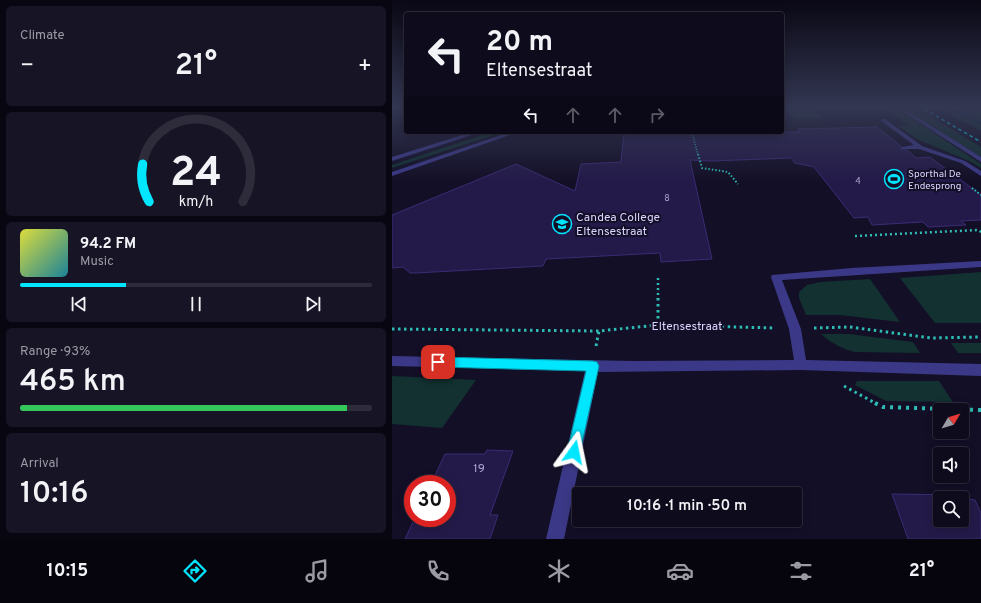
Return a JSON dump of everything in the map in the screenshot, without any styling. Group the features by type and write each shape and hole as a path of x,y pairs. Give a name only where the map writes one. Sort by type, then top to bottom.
{"street":[{"path":"898,131 920,147 963,162 981,174"},
{"path":"936,131 981,160"},
{"path":"392,159 472,134"},
{"path":"392,174 510,134"},
{"path":"904,148 920,147"},
{"path":"801,365 795,329 776,277 981,264"},
{"path":"392,361 632,367 820,365 981,370"},
{"path":"555,539 593,366"}],"path":[{"path":"693,134 702,168 728,172 738,184"},
{"path":"855,236 978,230 981,232"},
{"path":"658,278 658,325"},
{"name":"Eltensestraat","path":"392,329 599,331 658,325 795,329 850,327 931,338 981,337"},
{"path":"820,365 839,383 883,407 981,410"}],"green space":[{"path":"906,131 931,131 981,164 981,168 969,161 919,140"},
{"path":"940,131 955,131 981,147 981,157"},
{"path":"486,134 497,134 392,168 392,165"},
{"path":"981,272 981,323 935,323 900,278"},
{"path":"870,279 900,322 840,315 806,315 799,298 799,292 807,285 820,282"},
{"path":"821,334 849,334 913,342 920,353 855,352 837,345"},
{"path":"951,343 981,343 981,353 958,353"},
{"path":"392,376 476,380 442,428 392,424"},
{"path":"857,381 939,381 953,402 886,401 855,385"}],"building":[{"path":"882,131 901,146 901,150 907,150 916,158 930,157 981,195 981,220 961,221 966,225 928,227 923,222 872,225 868,217 854,218 814,167 795,163 791,158 711,161 690,160 712,259 661,262 660,253 546,259 543,266 416,273 410,273 403,267 392,268 392,215 516,164 575,191 581,164 621,162 624,134 784,134 784,132"},
{"path":"487,450 513,451 490,515 498,515 490,539 405,539 411,527 456,527 456,475 435,475 445,454 485,454"},
{"path":"892,494 933,495 933,527 969,527 969,499 975,500 981,513 981,539 908,539"}],"railway":[{"path":"962,131 981,142"}],"place":[{"name":"Sporthal De Endesprong","path":"894,179"},
{"name":"Candea College Eltensestraat","path":"562,224"}],"route":[{"path":"438,362 593,366 574,452"}]}
